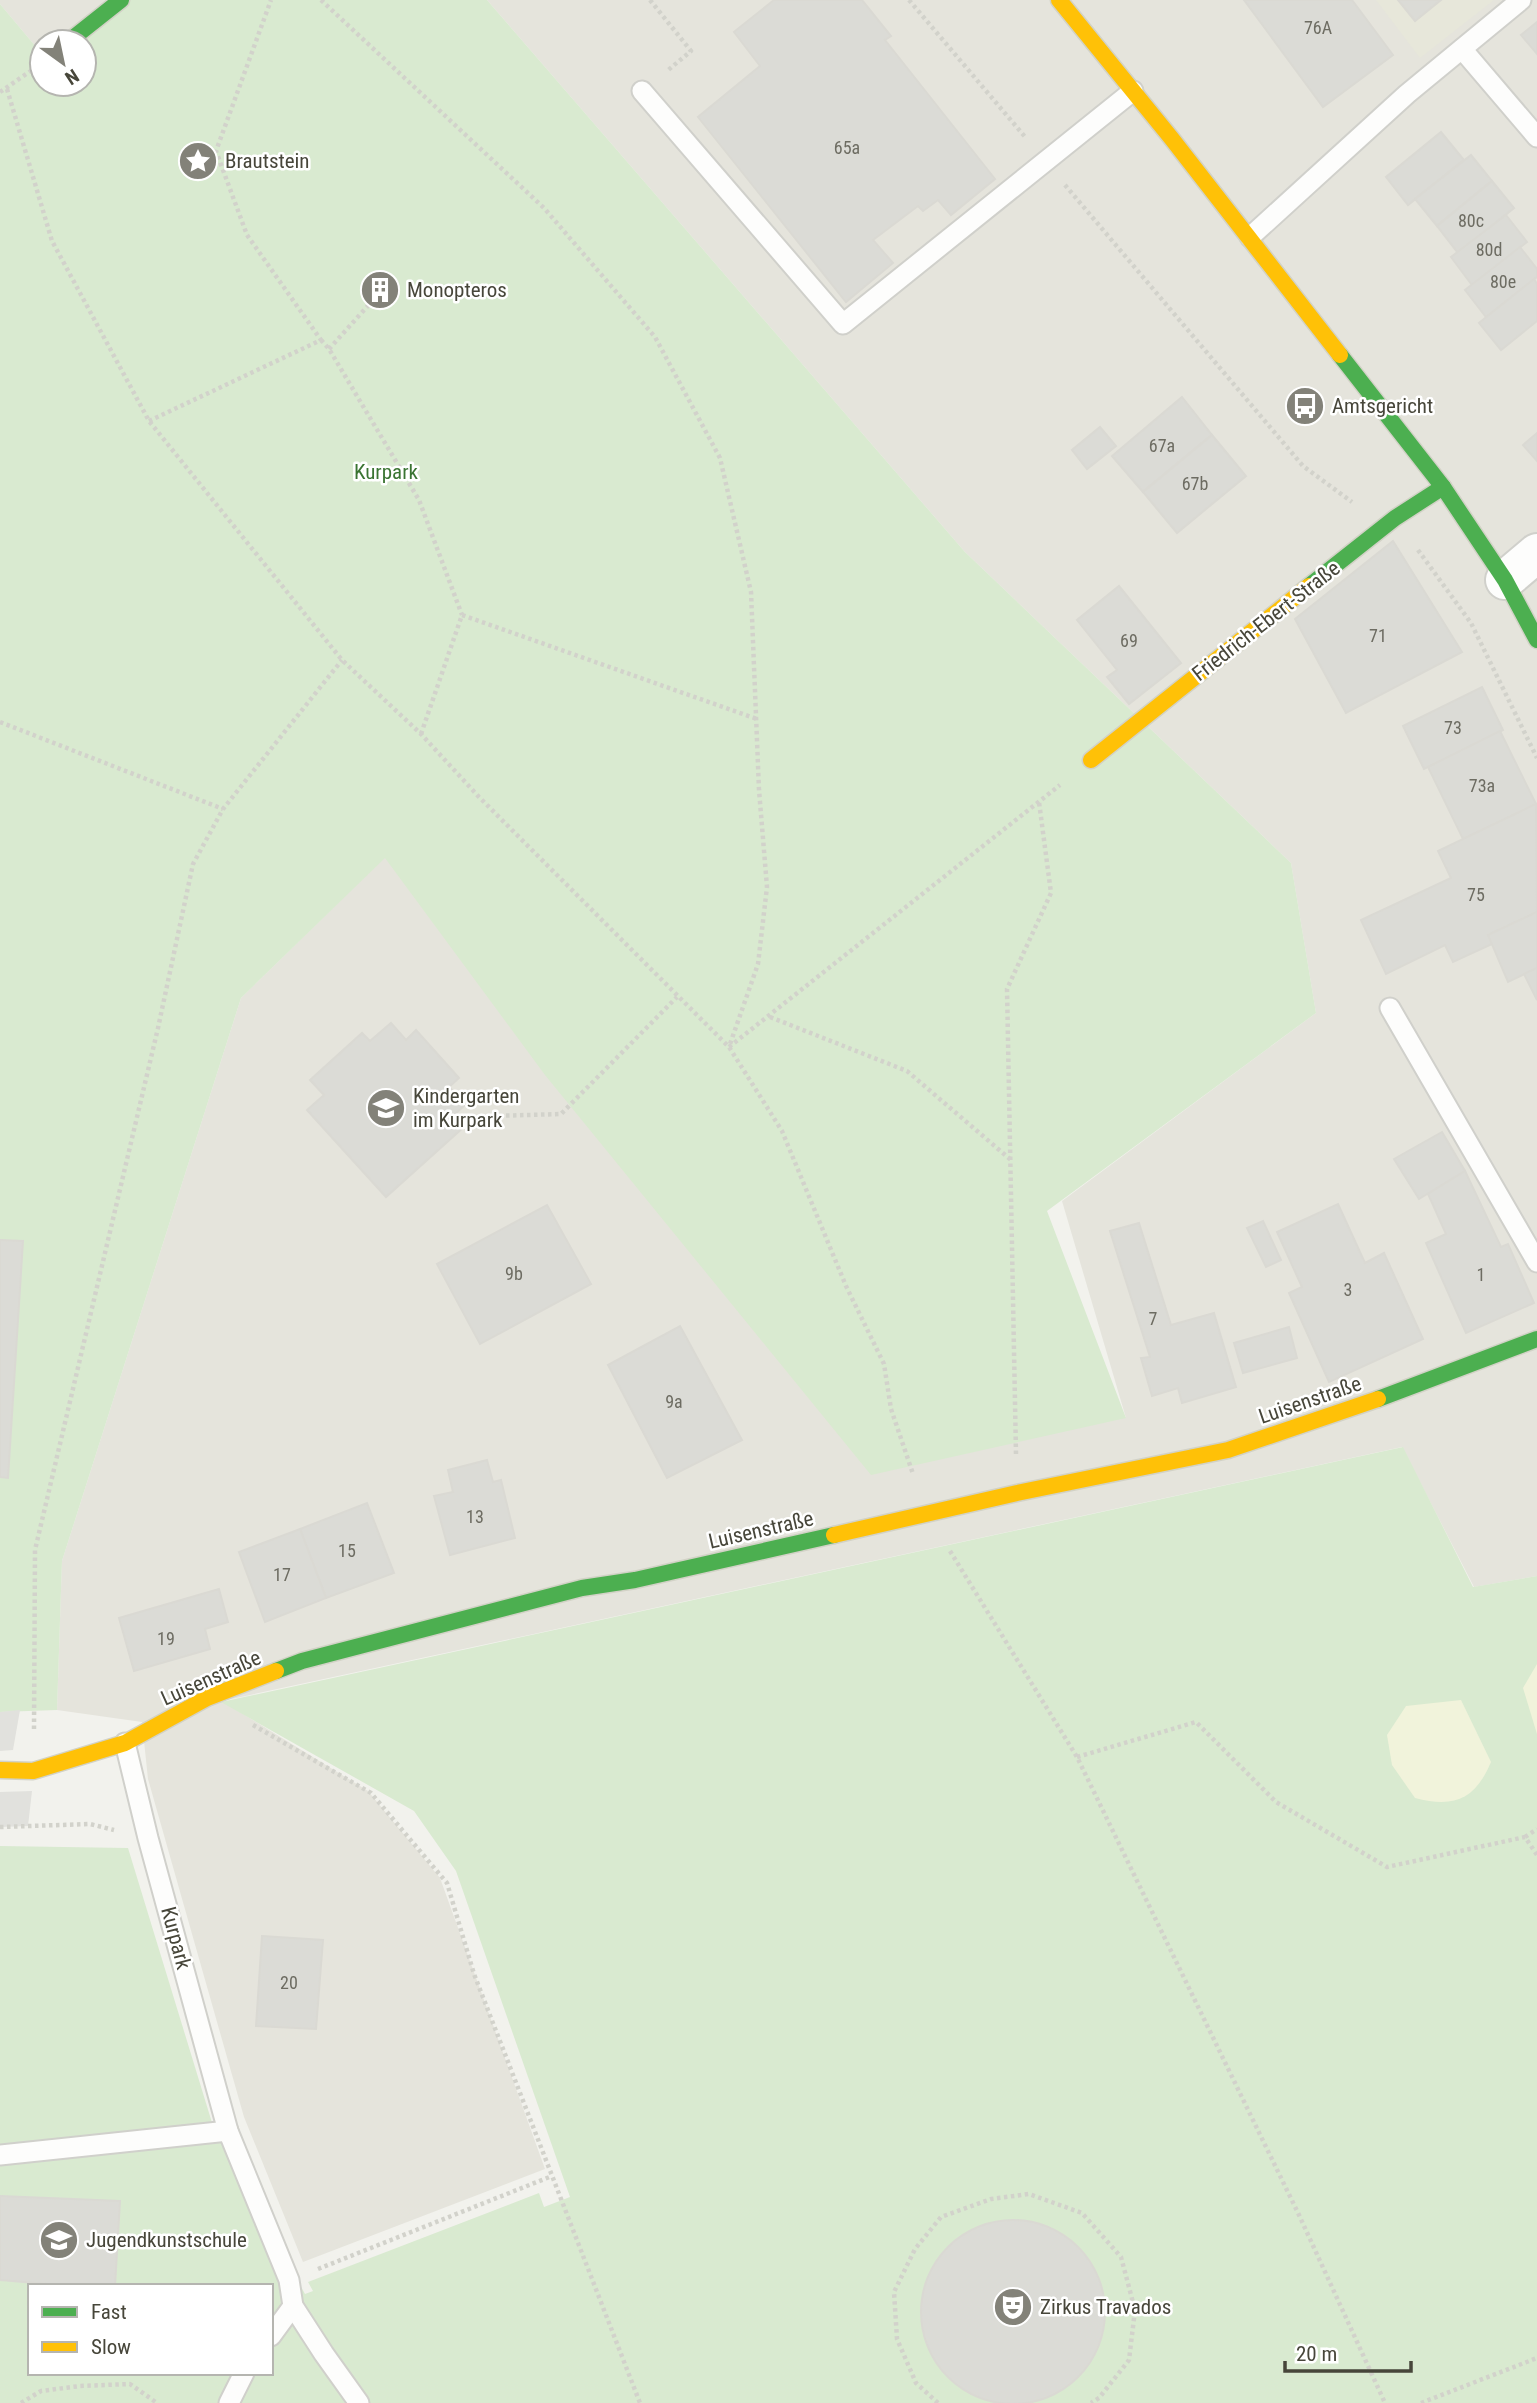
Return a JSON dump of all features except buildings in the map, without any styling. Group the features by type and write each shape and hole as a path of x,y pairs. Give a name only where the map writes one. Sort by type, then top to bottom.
{"street":[{"path":"86,28 121,0"},
{"path":"1070,7 1443,487 1505,580 1537,640"},
{"name":"Friedrich-Ebert-Straße","path":"1091,760 1395,518 1443,487"},
{"path":"1505,580 1537,553"},
{"name":"Luisenstraße","path":"0,1770 33,1771 125,1743 207,1698 302,1661 556,1595 1017,1493 1228,1450 1424,1383 1537,1339"}],"lane":[{"path":"1250,237 1407,94 1521,0"},
{"path":"1462,49 1537,137"},
{"path":"642,91 844,324 1133,91"},
{"path":"1390,1008 1537,1262"},
{"name":"Kurpark","path":"125,1743 148,1839 228,2131 289,2280 293,2306"},
{"path":"0,2155 228,2131"},
{"path":"273,2333 293,2306 359,2403"},
{"path":"229,2403 243,2375"}],"path":[{"path":"271,0 216,151 247,235 329,349 419,500 462,615 421,734"},
{"path":"321,0 544,208 655,337 720,458 751,592 759,790 767,887 758,964 729,1047"},
{"path":"642,91 691,51 650,0"},
{"path":"909,0 1303,466 1356,505 1395,518 1471,623 1537,758"},
{"path":"0,92 28,73"},
{"path":"7,89 52,241 149,421 342,660 421,734 479,797 729,1047 782,1131 846,1286 884,1364 891,1409 928,1514 1077,1757 1299,2215 1385,2403"},
{"path":"329,349 374,299"},
{"path":"149,421 321,340"},
{"path":"462,615 757,719"},
{"path":"33,1771 35,1550 193,864 223,809 342,660"},
{"path":"0,722 223,809"},
{"path":"729,1047 1091,760"},
{"path":"1017,1493 1007,989 1051,893 1040,802"},
{"path":"492,1116 561,1114 677,997"},
{"path":"769,1017 907,1071 1011,1160"},
{"path":"207,1698 372,1793 447,1883 474,1974 640,2403"},
{"path":"1077,1757 1196,1722 1276,1802 1387,1867 1525,1836 1537,1829"},
{"path":"0,1826 90,1824 148,1839"},
{"path":"1525,1836 1537,1855"},
{"path":"289,2280 552,2176"},
{"path":"938,2403 916,2383 897,2339 894,2292 915,2249 941,2217 991,2199 1029,2194 1082,2213 1121,2257 1135,2310 1129,2360 1099,2398 1091,2403"},
{"path":"1422,2403 1537,2358"},
{"path":"20,2403 41,2391 130,2384 157,2403"}],"shaded area":[{"path":"0,0 121,0 86,28 28,28 28,37 0,4"},
{"path":"487,0 1537,0 1537,1576 1474,1587 1402,1447 222,1701 368,1791 440,1878 545,2169 303,2262 244,2117 148,1779 142,1722 57,1710 62,1561 241,998 385,857 1126,1418 1062,1201 1316,1013 1291,863 965,552"},
{"path":"1376,0 1494,0 1420,58"},
{"path":"20,1710 13,1750 0,1751 0,1712"},
{"path":"32,1791 28,1826 0,1827 0,1792"}],"green space":[{"name":"Kurpark","path":"121,0 487,0 965,552 1291,863 1316,1013 1047,1211 1126,1418 871,1475 545,1075 385,858 241,998 62,1561 57,1710 0,1712 0,4 28,37 28,98 98,98 96,28"},
{"path":"1403,1447 1473,1587 1537,1576 1537,2403 0,2403 0,1846 128,1848 213,2126 305,2294 313,2291 308,2282 539,2193 544,2207 570,2197 456,1871 414,1811 221,1702"}],"sand":[{"path":"1537,1664 1537,1734 1523,1688"},
{"path":"1461,1700 1491,1762 1485,1775 1470,1793 1462,1798 1441,1802 1415,1798 1392,1765 1387,1735 1406,1706"}],"traffic: fast":[{"path":"86,28 121,0"},
{"path":"1340,355 1443,487 1505,580 1537,640"},
{"path":"1309,586 1395,518 1443,487"},
{"path":"1378,1399 1537,1339"},
{"path":"276,1671 302,1661 582,1588 635,1580 834,1535"}],"traffic: slow":[{"path":"1059,0 1172,139 1340,355"},
{"path":"1091,760 1309,586"},
{"path":"834,1535 1017,1493 1228,1450 1378,1399"},
{"path":"0,1770 33,1771 125,1743 207,1698 276,1671"}],"place":[{"name":"Brautstein","path":"198,161"},
{"name":"Monopteros","path":"380,290"},
{"name":"Amtsgericht","path":"1305,406"},
{"name":"Kindergarten im Kurpark","path":"386,1108"},
{"name":"Jugendkunstschule","path":"59,2240"},
{"name":"Zirkus Travados","path":"1013,2307"}]}
